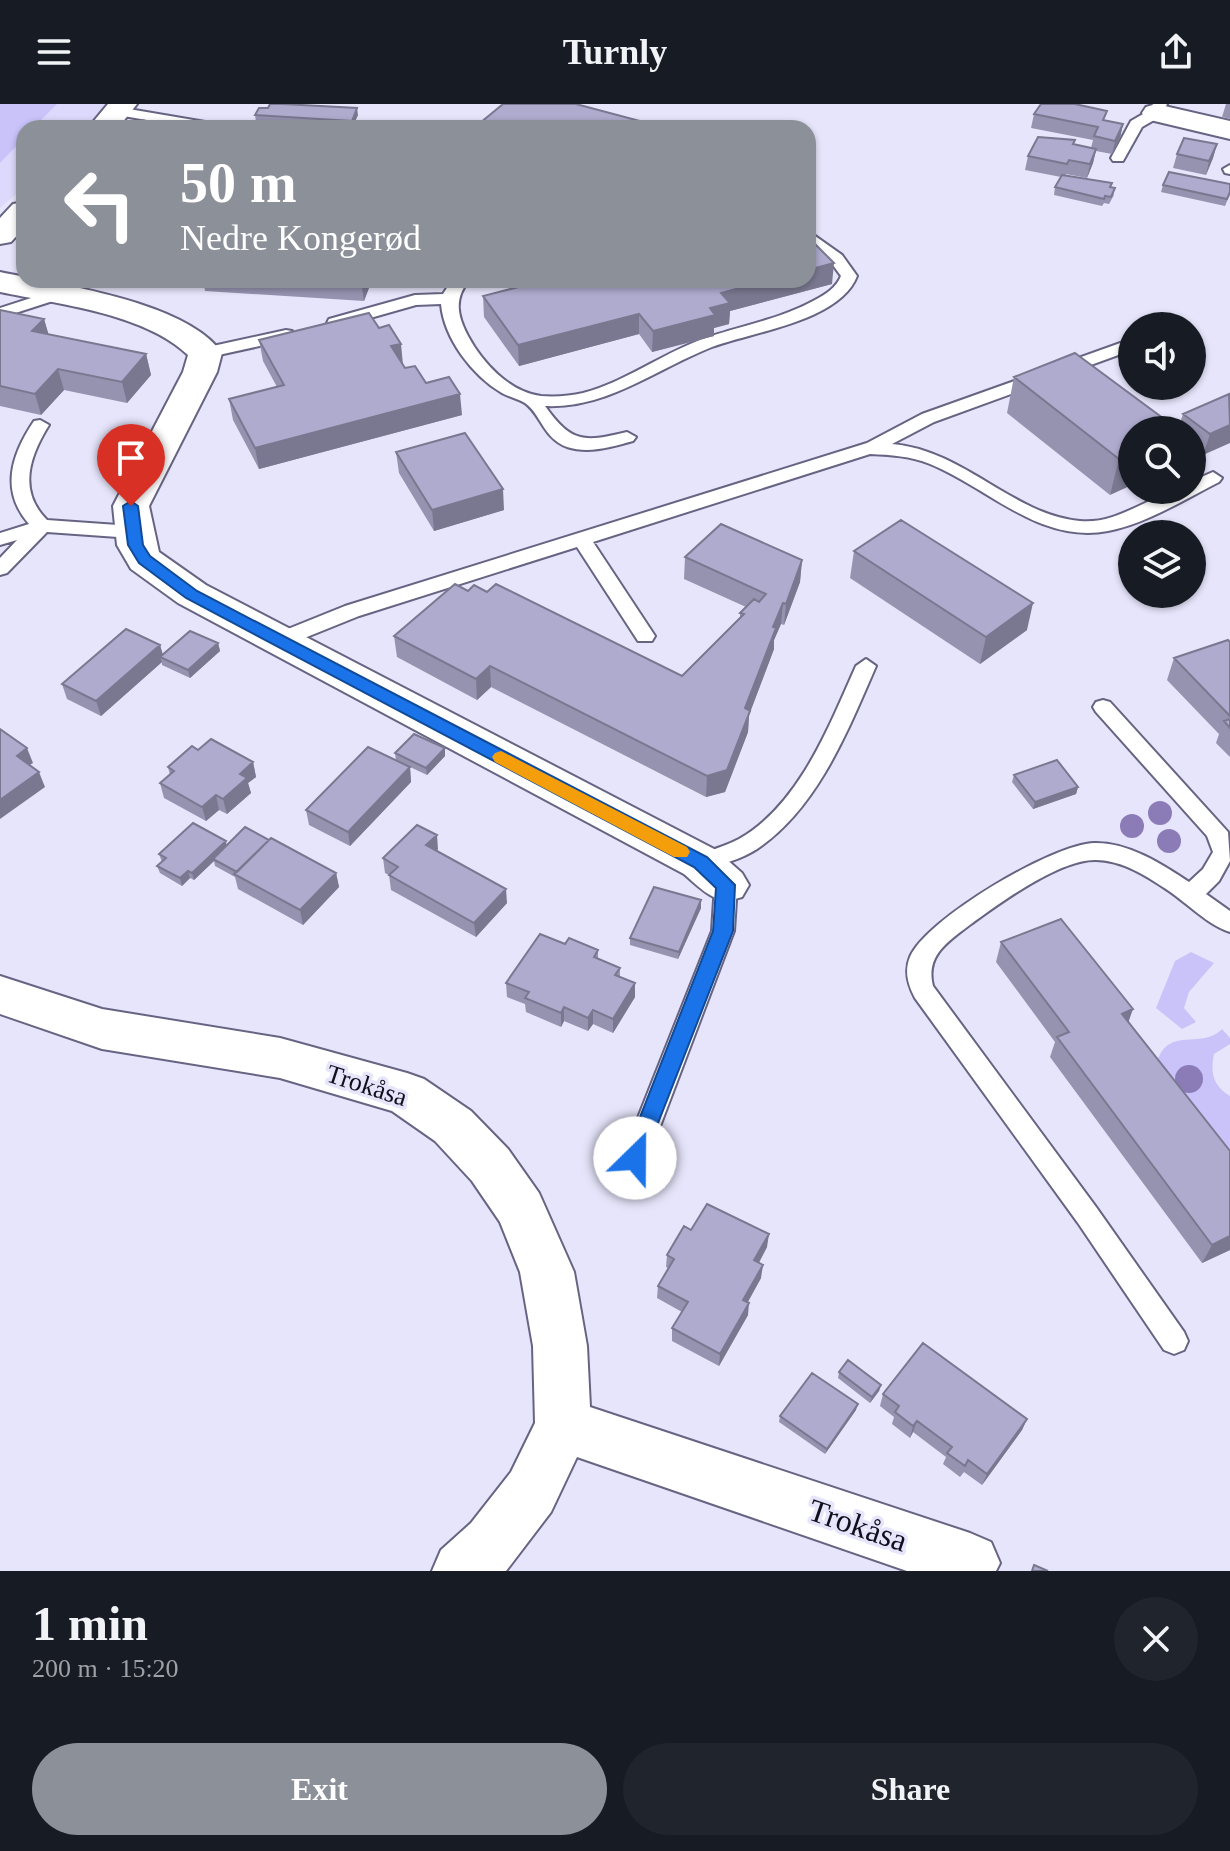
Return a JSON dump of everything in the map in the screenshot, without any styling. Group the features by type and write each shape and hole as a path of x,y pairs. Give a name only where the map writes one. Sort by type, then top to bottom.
{"street":[{"path":"1158,109 1230,130"},
{"path":"0,235 16,219"},
{"path":"26,288 177,329 196,341 205,353 200,372 131,506 132,532 144,560 163,576 713,874"},
{"name":"Trokåsa","path":"0,995 102,1029 280,1058 407,1094 453,1126 490,1165 521,1209 547,1272 560,1346 563,1425 531,1492 492,1544 462,1571"},
{"name":"Trokåsa","path":"563,1425 970,1563"}],"lane":[{"path":"1118,158 1136,124 1158,109"},
{"path":"114,114 158,120"},
{"path":"451,288 451,319 459,336 489,377 531,399 556,402 593,395 704,345 810,309 838,294 846,286 849,276 836,258 816,242"},
{"path":"413,288 415,300"},
{"path":"0,313 56,295"},
{"path":"205,353 306,331 415,300 449,299"},
{"path":"280,640 352,611 869,448 928,418 1118,349"},
{"path":"531,399 553,431 572,443 594,446 627,437"},
{"path":"40,425 25,448 20,482 23,503 42,526"},
{"path":"869,448 912,452 951,467 1042,518 1076,526 1107,525 1154,504"},
{"path":"1206,481 1213,478"},
{"path":"0,569 42,526"},
{"path":"0,539 42,526 132,532"},
{"path":"582,540 645,636"},
{"path":"635,1158 723,931 713,874 783,812 825,758 866,666"},
{"path":"1103,707 1217,832 1224,852 1211,875 1190,895"},
{"path":"1174,1341 1087,1215 923,991 918,971 921,957 937,938 1014,886 1070,855 1097,852 1143,865 1230,923"}],"shaded area":[{"path":"0,104 106,104 92,120 16,120 16,194 0,208"},
{"path":"0,104 57,104 41,120 16,120 16,146 0,163"},
{"path":"1191,952 1214,963 1189,992 1184,1008 1196,1022 1182,1029 1156,1008 1175,961"},
{"path":"1222,1029 1230,1038 1230,1044 1214,1054 1212,1067 1216,1083 1230,1096 1230,1175 1146,1063 1159,1057 1171,1043 1206,1038"}],"building":[{"path":"270,104 357,108 352,120 255,115 259,108 268,108"},
{"path":"503,104 576,104 636,120 484,120"},
{"path":"1041,104 1075,104 1107,111 1103,120 1123,124 1115,141 1094,136 1098,127 1034,114"},
{"path":"1038,137 1075,140 1073,144 1096,149 1090,164 1069,160 1067,164 1028,156"},
{"path":"1184,138 1217,144 1209,161 1177,154"},
{"path":"1169,172 1230,184 1230,192 1227,199 1163,185"},
{"path":"1062,175 1112,183 1110,187 1115,188 1111,197 1105,196 1104,199 1055,187"},
{"path":"816,245 834,263 816,268"},
{"path":"514,288 739,288 721,293 730,303 710,308 715,315 653,331 639,314 518,345 483,296"},
{"path":"0,310 44,319 32,331 146,354 122,382 58,369 35,394 0,386"},
{"path":"369,313 379,328 389,325 401,344 391,346 405,368 415,366 426,383 449,377 460,394 255,448 229,399 284,385 259,340"},
{"path":"1075,353 1118,385 1118,400 1138,400 1160,416 1118,416 1118,458 1014,377"},
{"path":"1229,394 1230,425 1210,434 1206,431 1206,416 1183,414"},
{"path":"465,433 503,489 432,510 396,452"},
{"path":"901,520 1033,603 986,637 854,551"},
{"path":"721,524 802,560 786,604 783,603 773,627 776,628 745,708 750,711 727,770 707,776 490,666 476,679 394,636 455,584 468,591 474,585 487,592 496,584 682,676 744,614 740,613 754,599 759,602 766,594 685,557"},
{"path":"126,629 160,645 96,701 62,684"},
{"path":"190,631 218,643 188,670 160,657"},
{"path":"1228,640 1230,642 1230,716 1174,658"},
{"path":"0,729 27,748 17,756 39,772 0,800"},
{"path":"414,734 445,748 426,768 395,753"},
{"path":"211,739 253,762 240,774 247,778 223,799 216,795 202,807 160,783 174,771 168,767 192,746 198,750"},
{"path":"368,747 410,767 348,832 306,810"},
{"path":"1057,760 1078,787 1035,802 1014,775"},
{"path":"193,823 226,841 192,873 188,871 180,878 157,866 166,858 159,854"},
{"path":"417,825 437,835 426,845 506,889 474,923 389,875 398,867 383,858"},
{"path":"245,827 269,840 237,872 213,859"},
{"path":"271,838 336,873 300,910 234,874"},
{"path":"654,887 701,900 679,952 630,938"},
{"path":"1061,919 1133,1009 1122,1014 1230,1151 1230,1236 1212,1245 1057,1037 1069,1032 1001,942"},
{"path":"540,934 565,944 569,938 598,950 594,957 620,968 615,975 635,983 613,1019 593,1010 588,1018 564,1007 561,1013 525,998 529,992 506,983"},
{"path":"707,1204 769,1234 754,1260 763,1265 743,1300 749,1303 720,1354 672,1328 688,1302 658,1286 674,1259 667,1255 684,1226 691,1230"},
{"path":"923,1343 1027,1419 987,1474 968,1460 965,1466 947,1453 952,1447 917,1421 913,1426 895,1412 899,1406 883,1394"},
{"path":"848,1360 881,1385 872,1397 839,1372"},
{"path":"812,1373 858,1404 827,1449 780,1416"},
{"path":"1034,1565 1048,1571 1032,1571"}],"slow traffic":[{"path":"501,757 681,852"}],"route":[{"path":"131,506 136,545 144,560 163,576 700,862 726,885 723,931 635,1158"}]}
